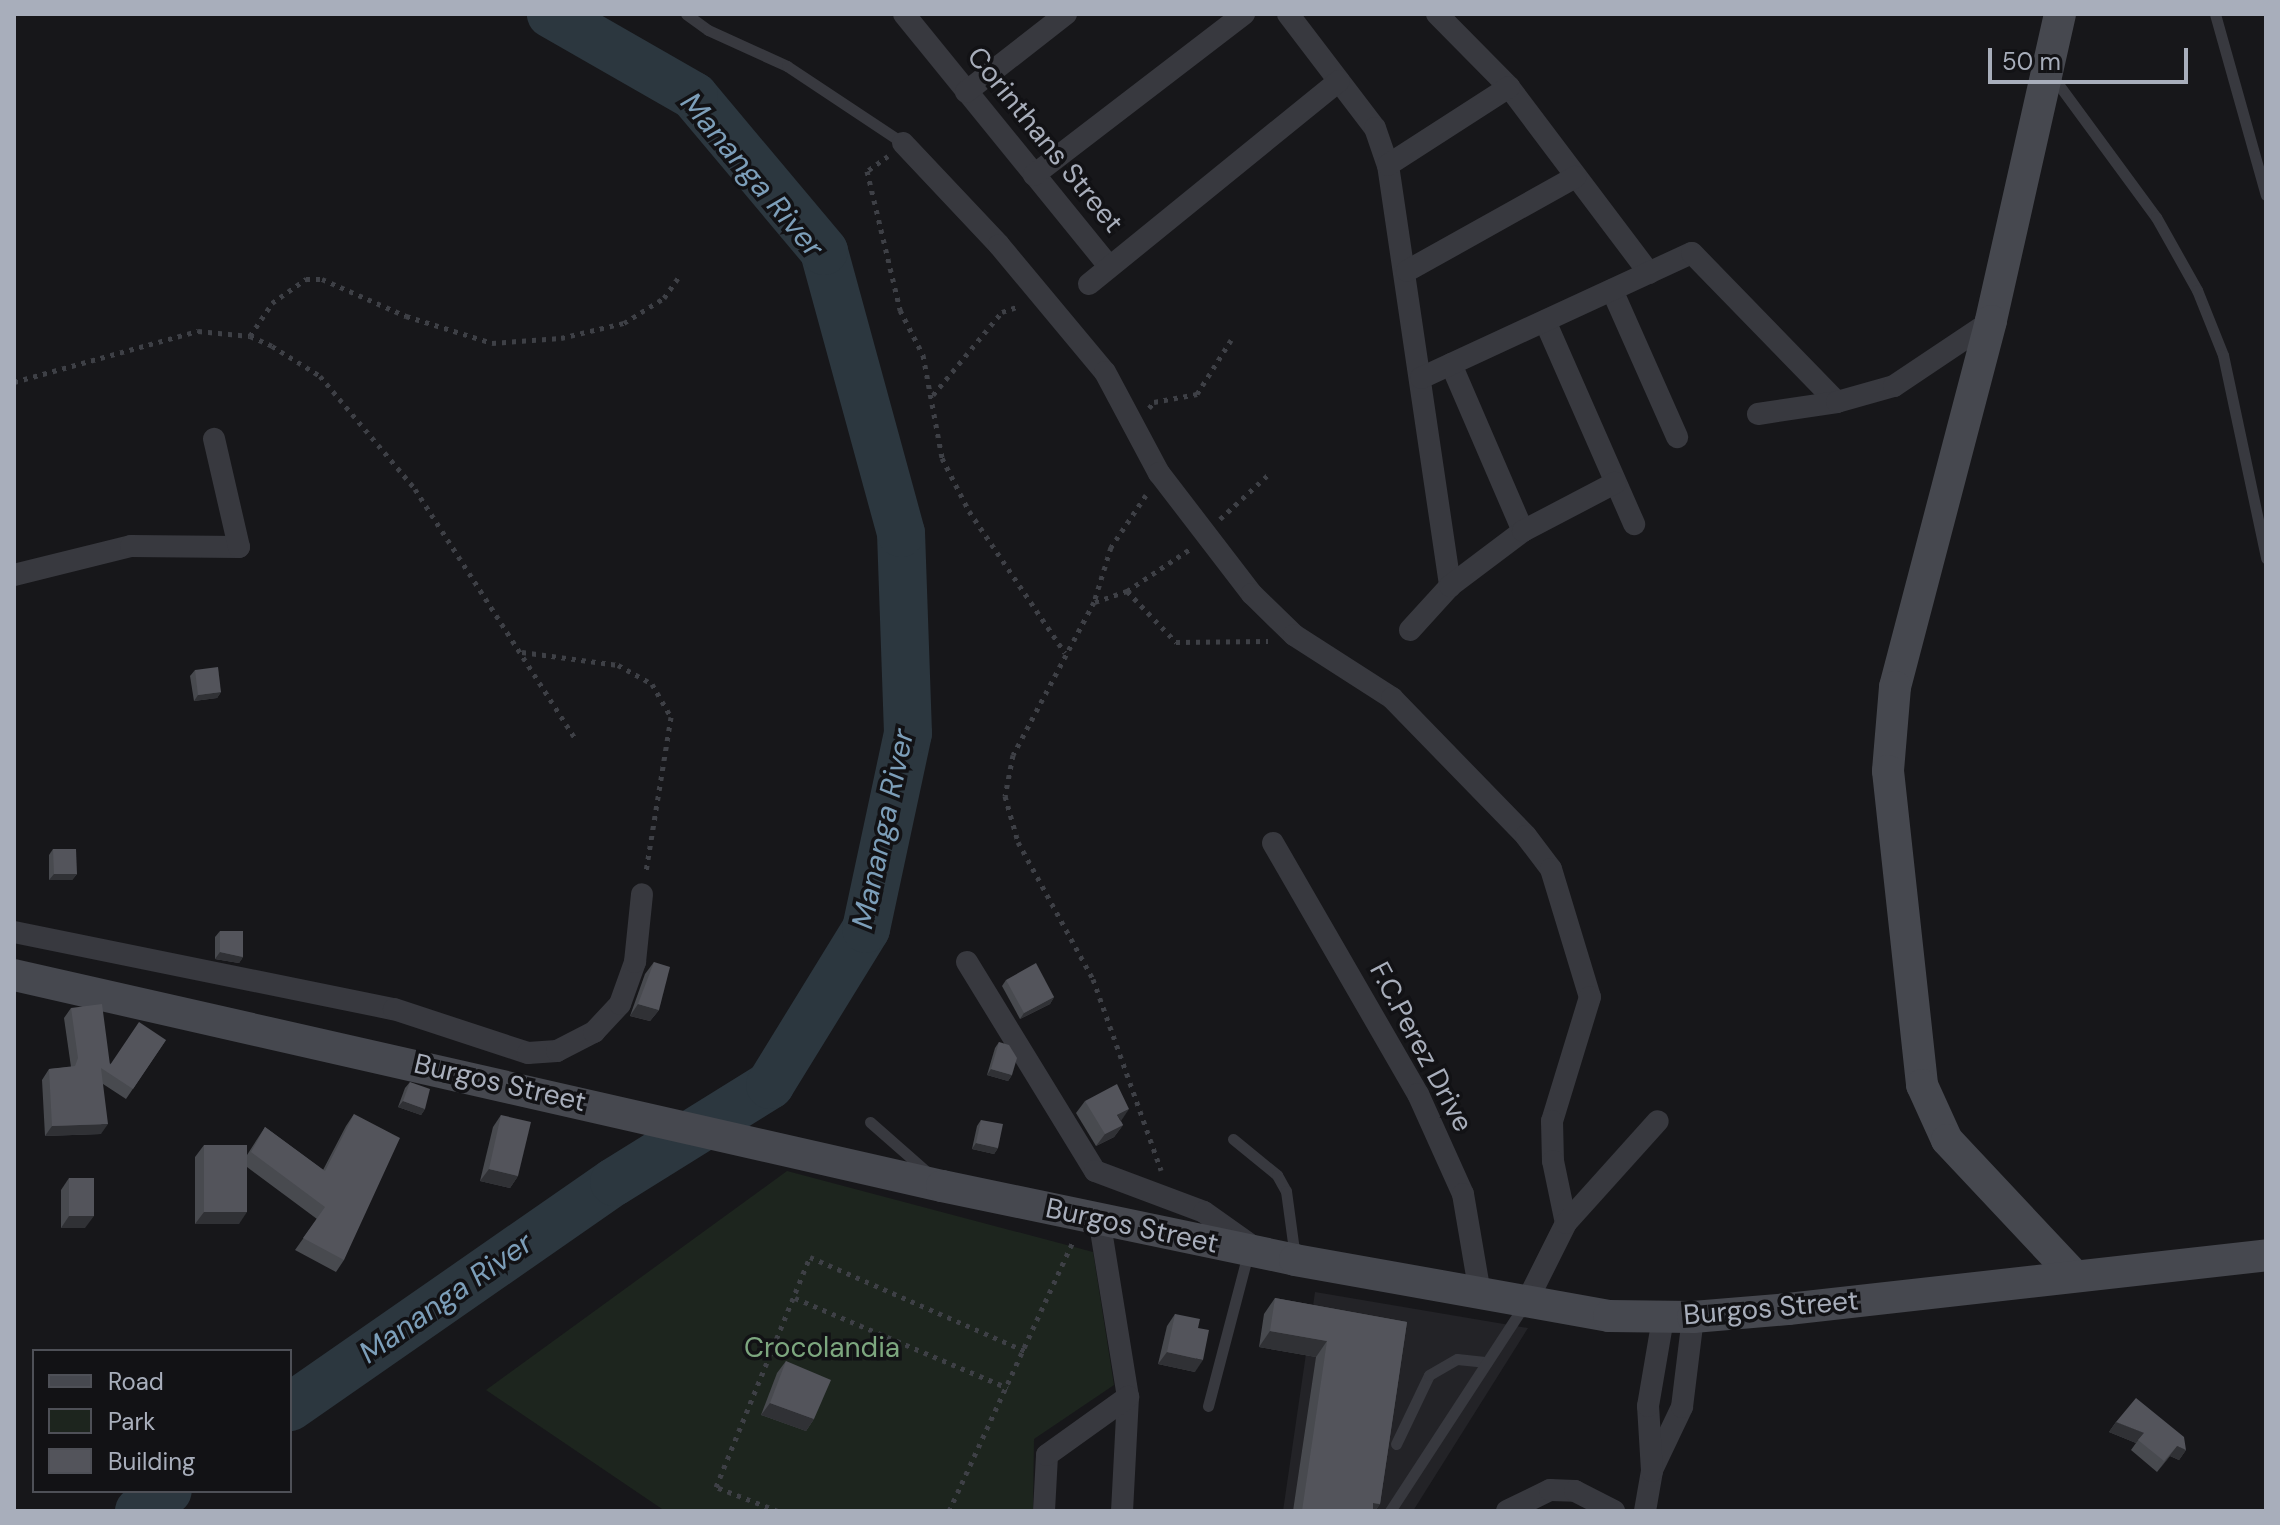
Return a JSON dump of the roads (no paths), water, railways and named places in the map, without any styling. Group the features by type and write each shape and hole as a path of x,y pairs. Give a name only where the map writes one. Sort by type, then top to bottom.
{"street":[{"name":"Corinthans Street","path":"904,14 1109,266"},
{"path":"966,92 1066,14"},
{"path":"1034,175 1244,14"},
{"path":"1288,14 1375,128 1388,165 1407,271 1450,586"},
{"path":"1437,14 1509,87 1649,273"},
{"path":"2060,14 1991,321 1895,687 1888,771 1922,1085 1947,1140 2072,1273"},
{"path":"1089,284 1339,81"},
{"path":"1388,165 1509,87"},
{"path":"903,143 999,245 1040,299 1105,372 1159,473 1252,594 1294,635 1392,698 1526,836 1557,880 1590,997 1552,1121 1553,1161 1566,1223"},
{"path":"1407,271 1575,177"},
{"path":"1421,378 1692,253 1837,402"},
{"path":"1612,290 1677,437"},
{"path":"1545,321 1634,524"},
{"path":"1758,414 1837,402 1894,386 1991,321"},
{"path":"1451,364 1523,531"},
{"path":"14,575 131,546 239,547 214,439"},
{"path":"1410,630 1450,586 1523,531 1615,483"},
{"name":"F.C.Perez Drive","path":"1273,843 1418,1094 1463,1194 1480,1293"},
{"path":"14,932 394,1009 528,1053 557,1051 594,1032 620,1004 635,962 642,894"},
{"path":"967,962 1095,1171 1224,1222 1255,1251"},
{"name":"Burgos Street","path":"14,975 549,1094 942,1186 1295,1260 1609,1316 1678,1317 2072,1273 2266,1255"},
{"path":"1526,1303 1566,1223 1658,1121"},
{"path":"1099,1218 1128,1397 1122,1511"},
{"path":"1652,1471 1682,1407 1678,1317"},
{"path":"1645,1511 1652,1471 1648,1406 1678,1317"},
{"path":"1044,1511 1047,1455 1128,1397"},
{"path":"1507,1511 1550,1490 1575,1491 1614,1511"}],"lane":[{"path":"686,14 708,30 787,66 903,143"},
{"path":"2215,14 2266,195"},
{"path":"2048,70 2156,217 2197,290 2223,355 2266,558"},
{"path":"870,1122 942,1186"},
{"path":"1233,1139 1277,1175 1286,1191 1295,1260"},
{"path":"1208,1406 1255,1251"},
{"path":"1390,1511 1526,1303"},
{"path":"1396,1444 1429,1375 1457,1359 1487,1362"}],"waterway":[{"name":"Mananga River","path":"292,1406 614,1182 770,1085 866,929 908,733 901,533 824,251 694,96 551,14"},
{"name":"Mananga River","path":"139,1511 165,1493"}],"park label":[{"name":"Crocolandia","path":"822,1348"}]}
